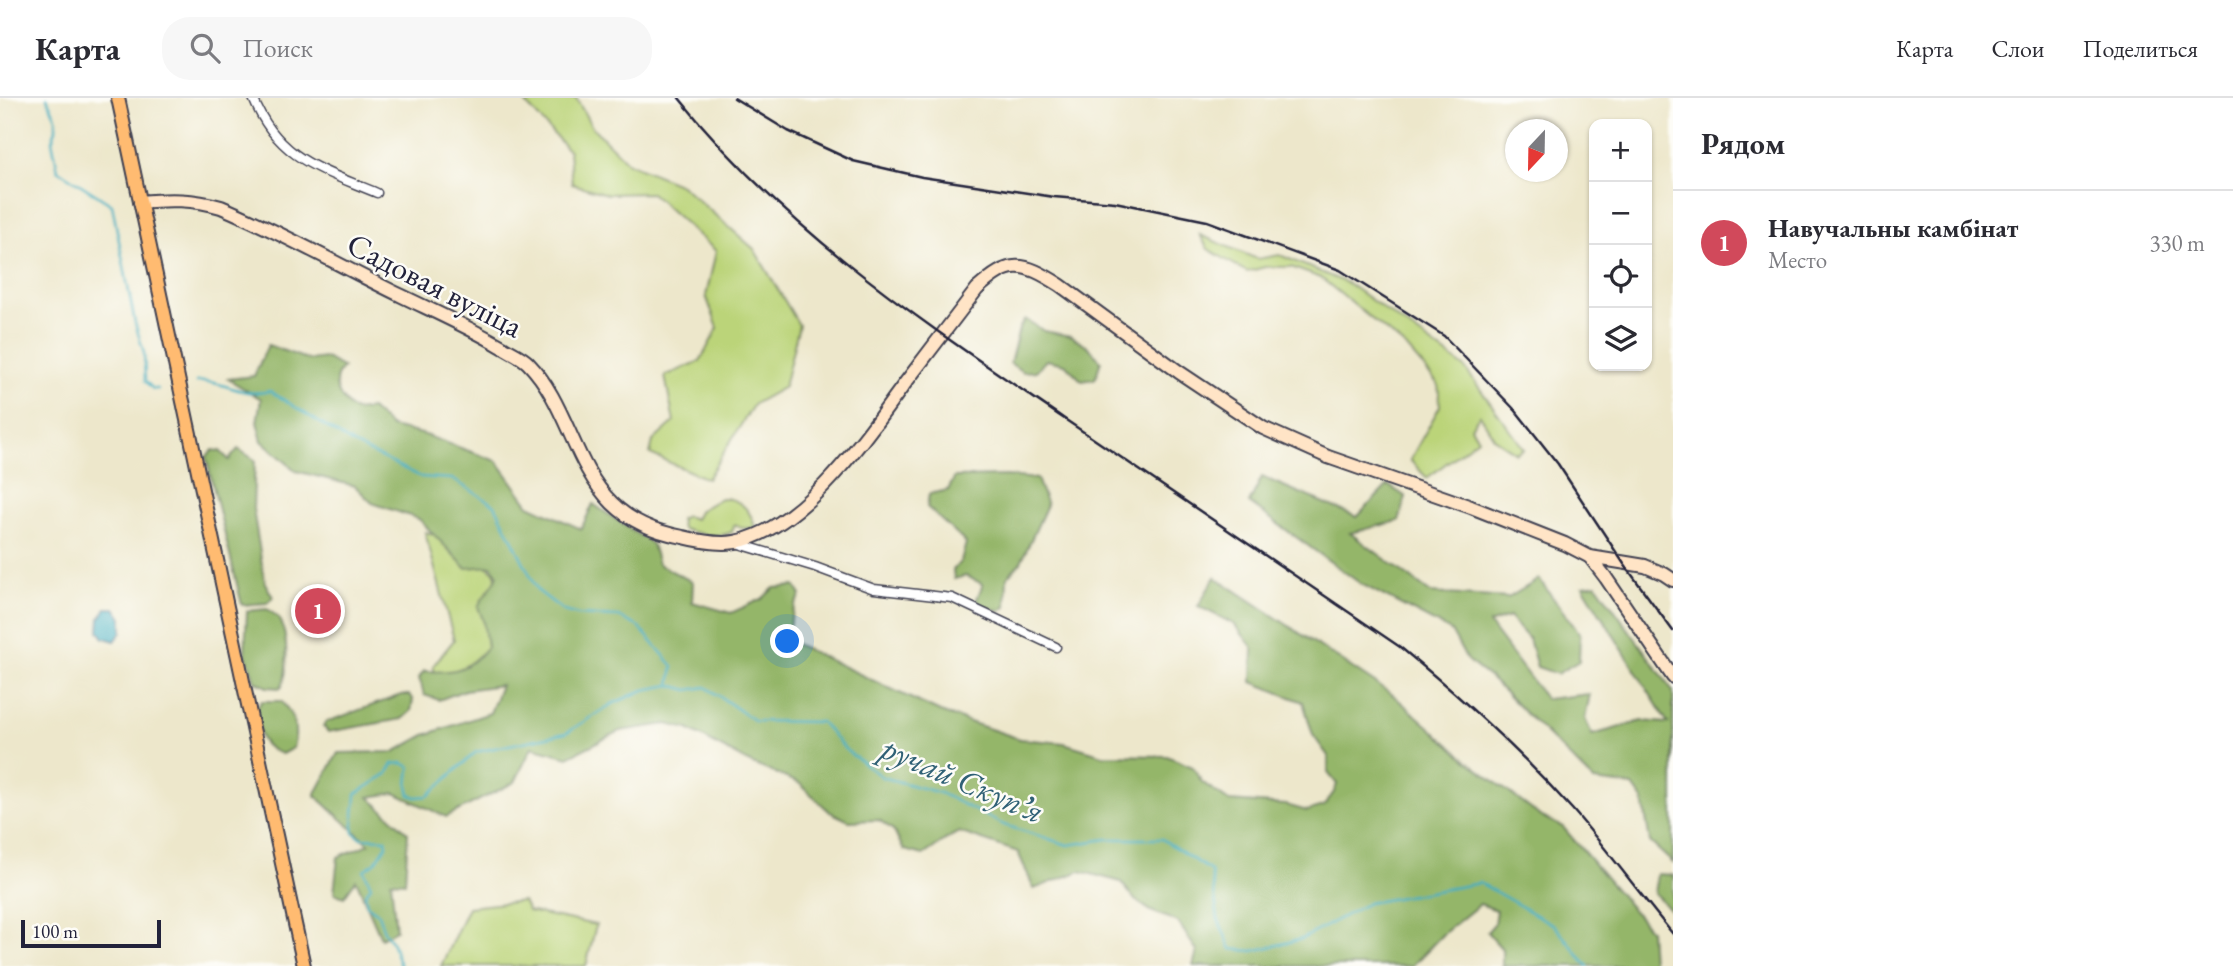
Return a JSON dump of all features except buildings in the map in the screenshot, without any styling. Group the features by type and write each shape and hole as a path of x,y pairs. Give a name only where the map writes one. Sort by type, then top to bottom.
{"main road":[{"path":"118,98 304,966"}],"street":[{"path":"253,98 262,122 293,153 316,168 377,192"},
{"name":"Садовая вуліца","path":"140,202 171,198 202,201 221,207 481,334 526,361 539,376 596,483 612,503 644,526 696,540 733,542 815,567 874,589 952,598 1056,647"},
{"name":"Садовая вуліца","path":"733,542 768,529 790,515 819,490 882,415 976,289 995,272 1009,266 1042,274 1263,428 1328,457 1471,507 1565,544 1590,557"},
{"path":"1590,557 1645,566 1673,580"},
{"path":"1590,557 1673,677"}],"green space":[{"path":"521,98 576,98 592,127 628,163 681,185 754,249 799,325 784,387 754,404 707,479 650,454 653,441 674,422 665,376 700,361 718,328 706,296 716,251 651,193 607,194 572,184 569,151"},
{"path":"1200,235 1257,259 1280,255 1349,284 1464,367 1524,449 1516,453 1495,439 1480,415 1471,427 1478,439 1427,478 1410,460 1440,406 1438,384 1406,347 1321,278 1291,267 1265,267 1247,272 1208,249"},
{"path":"1025,319 1044,331 1071,336 1088,346 1101,361 1095,379 1082,381 1065,364 1046,360 1036,371 1023,372 1010,363 1019,329"},
{"path":"268,345 309,360 326,358 343,368 338,373 336,385 341,397 355,411 371,409 391,427 422,434 497,461 529,505 581,529 593,504 652,544 658,564 693,582 692,602 731,613 762,599 774,588 795,586 801,595 785,639 940,712 1020,739 1064,743 1103,755 1167,756 1193,767 1202,782 1229,801 1286,805 1307,811 1324,806 1337,784 1328,773 1328,756 1313,735 1303,702 1252,682 1253,648 1234,624 1198,606 1215,577 1393,695 1469,762 1540,816 1563,827 1650,930 1654,966 1502,966 1502,949 1487,932 1494,924 1496,910 1480,904 1443,934 1412,966 1193,966 1197,951 1178,922 1151,911 1135,900 1121,882 1080,871 1034,889 1018,852 959,832 923,855 904,850 893,830 879,820 849,821 830,812 799,783 750,763 688,729 667,724 620,731 568,757 532,747 515,782 446,817 395,793 369,797 408,833 405,882 391,881 396,930 381,938 356,880 344,897 334,893 338,857 369,844 315,795 338,753 394,752 425,735 490,713 501,685 465,690 439,700 424,695 419,678 424,671 452,671 466,666 487,647 478,607 498,575 491,566 466,568 419,519 372,503 355,486 296,471 262,441 257,422 261,399 228,379 254,376"},
{"path":"238,449 255,460 253,509 265,583 273,597 267,603 242,605 206,457 213,450 220,451 229,460"},
{"path":"1007,476 1037,479 1047,505 1021,562 1007,577 1006,607 1000,611 980,605 976,601 983,584 966,576 954,579 953,570 961,561 966,543 927,507 929,494 948,490 955,477"},
{"path":"1262,477 1357,517 1388,485 1406,497 1399,521 1350,533 1431,593 1508,598 1539,579 1580,634 1579,661 1557,674 1537,667 1529,639 1509,617 1489,624 1546,699 1590,694 1585,719 1592,735 1642,721 1668,723 1583,586 1596,584 1673,691 1673,863 1650,842 1643,800 1633,786 1594,781 1490,678 1467,660 1451,631 1361,584 1249,503"},
{"path":"721,498 734,500 744,506 755,528 741,528 735,524 732,532 714,535 682,529 680,519 686,516 695,519 700,510"},
{"path":"425,532 453,543 495,573 507,646 440,688 433,666 454,640"},
{"path":"267,609 279,619 285,635 286,664 281,688 267,687 255,681 245,652 247,611"},
{"path":"401,695 409,695 413,700 411,711 402,719 328,732 323,726 326,722"},
{"path":"262,701 281,701 292,717 295,729 293,748 282,754 268,747 261,738 256,709"},
{"path":"1657,874 1673,875 1673,913 1654,893"},
{"path":"523,901 528,911 596,925 586,966 441,966 468,907"}],"water":[{"path":"106,608 115,608 122,618 122,632 115,641 104,638 99,631 100,618"}],"waterway":[{"path":"47,98 56,118 52,141 58,170 112,205 135,323 144,353 145,381 153,389 158,389"},
{"path":"196,382 215,383 249,392 270,391 353,444 421,477 452,479 495,505 538,591 564,611 578,615 619,617 639,627 673,666 670,685"},
{"name":"ручай Скупʼя","path":"400,966 378,913 367,905 365,894 371,886 364,870 375,863 387,845 386,839 361,838 354,833 356,794 387,774 393,764 403,763 410,767 410,795 428,796 476,752 566,733 612,704 644,690 670,685 688,690 706,687 755,721 821,722 847,751 882,777 940,793 1004,825 1068,845 1107,839 1162,839 1211,871 1218,919 1231,949 1253,951 1302,939 1368,903 1480,883 1554,925 1588,966"}],"railway":[{"path":"679,98 721,147 765,191 859,273 959,346 1400,647 1423,666 1489,725 1552,787 1673,934"},
{"path":"734,98 788,131 853,161 922,177 1054,197 1115,202 1207,221 1340,270 1444,336 1516,411 1558,464 1624,564 1673,631"}],"place":[{"name":"Навучальны камбінат","path":"318,611"}]}
